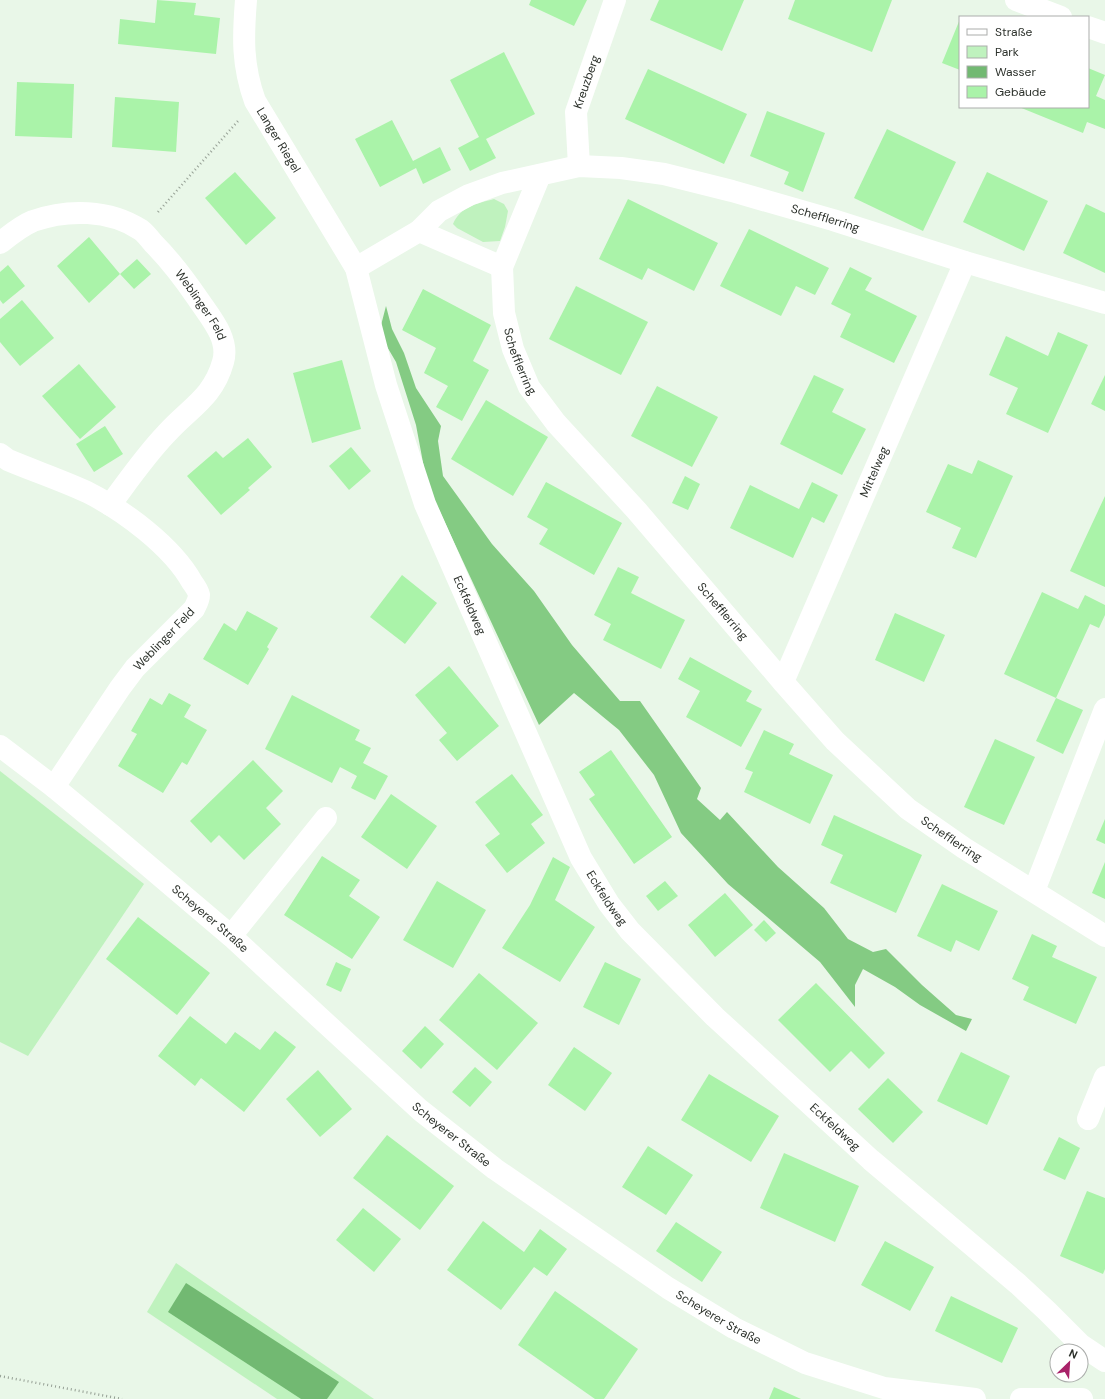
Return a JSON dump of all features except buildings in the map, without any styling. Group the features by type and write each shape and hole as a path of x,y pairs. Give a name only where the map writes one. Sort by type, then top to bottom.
{"street":[{"name":"Langer Riegel","path":"246,0 243,33 245,66 248,83 256,101 356,268"},
{"name":"Kreuzberg","path":"579,166 576,112 615,0"},
{"path":"1016,0 1058,16"},
{"path":"1089,27 1105,34"},
{"name":"Schefflerring","path":"356,268 419,231 439,211 469,195 502,183 579,166 621,168 664,174 732,191 833,220 965,262 1105,303"},
{"name":"Schefflerring","path":"540,175 502,267 504,313 513,349 529,387 556,423 637,510 834,741 908,809 964,848 1105,936"},
{"name":"Weblinger Feld","path":"0,243 11,233 32,222 71,213 92,213 110,216 126,222 142,230 158,247 191,288 215,323 223,342 224,360 216,381 207,395 167,433 143,461 110,505"},
{"path":"419,231 502,267"},
{"name":"Mittelweg","path":"783,682 965,262"},
{"name":"Eckfeldweg","path":"356,268 386,385 426,504 581,858 609,904 630,931 715,1017 871,1160 1018,1284 1081,1345 1105,1360"},
{"name":"Weblinger Feld","path":"0,454 8,460 87,492 110,505 136,523 167,549 187,572 199,596 194,609 135,668 54,787"},
{"path":"1034,891 1105,709"},
{"name":"Scheyerer Straße","path":"0,746 54,787 231,936 420,1110 494,1169 662,1283 727,1324 805,1363 884,1388 975,1399"},
{"path":"231,936 326,818"},
{"path":"1088,1119 1105,1077"},
{"path":"1021,1399 1082,1399"}],"path":[{"path":"142,230 256,101"},
{"path":"0,1376 122,1399"}],"green space":[{"path":"494,199 504,204 508,211 505,227 500,241 483,242 457,228 453,224 460,213 465,209 475,204"},
{"path":"0,771 144,884 28,1056 0,1042"},
{"path":"176,1263 374,1399 277,1399 147,1312"}],"shaded area":[{"path":"386,306 392,329 404,353 416,388 441,426 438,441 443,476 492,544 534,591 572,645 620,701 640,701 701,788 697,799 720,820 727,812 778,867 824,908 848,939 873,952 886,949 922,985 956,1015 972,1019 966,1031 920,1005 895,987 863,969 855,985 855,1007 820,962 728,884 681,833 654,775 619,730 574,693 539,725 427,484 416,425 396,362 379,333"}],"water":[{"path":"186,1283 339,1382 327,1399 301,1399 168,1312"}]}
